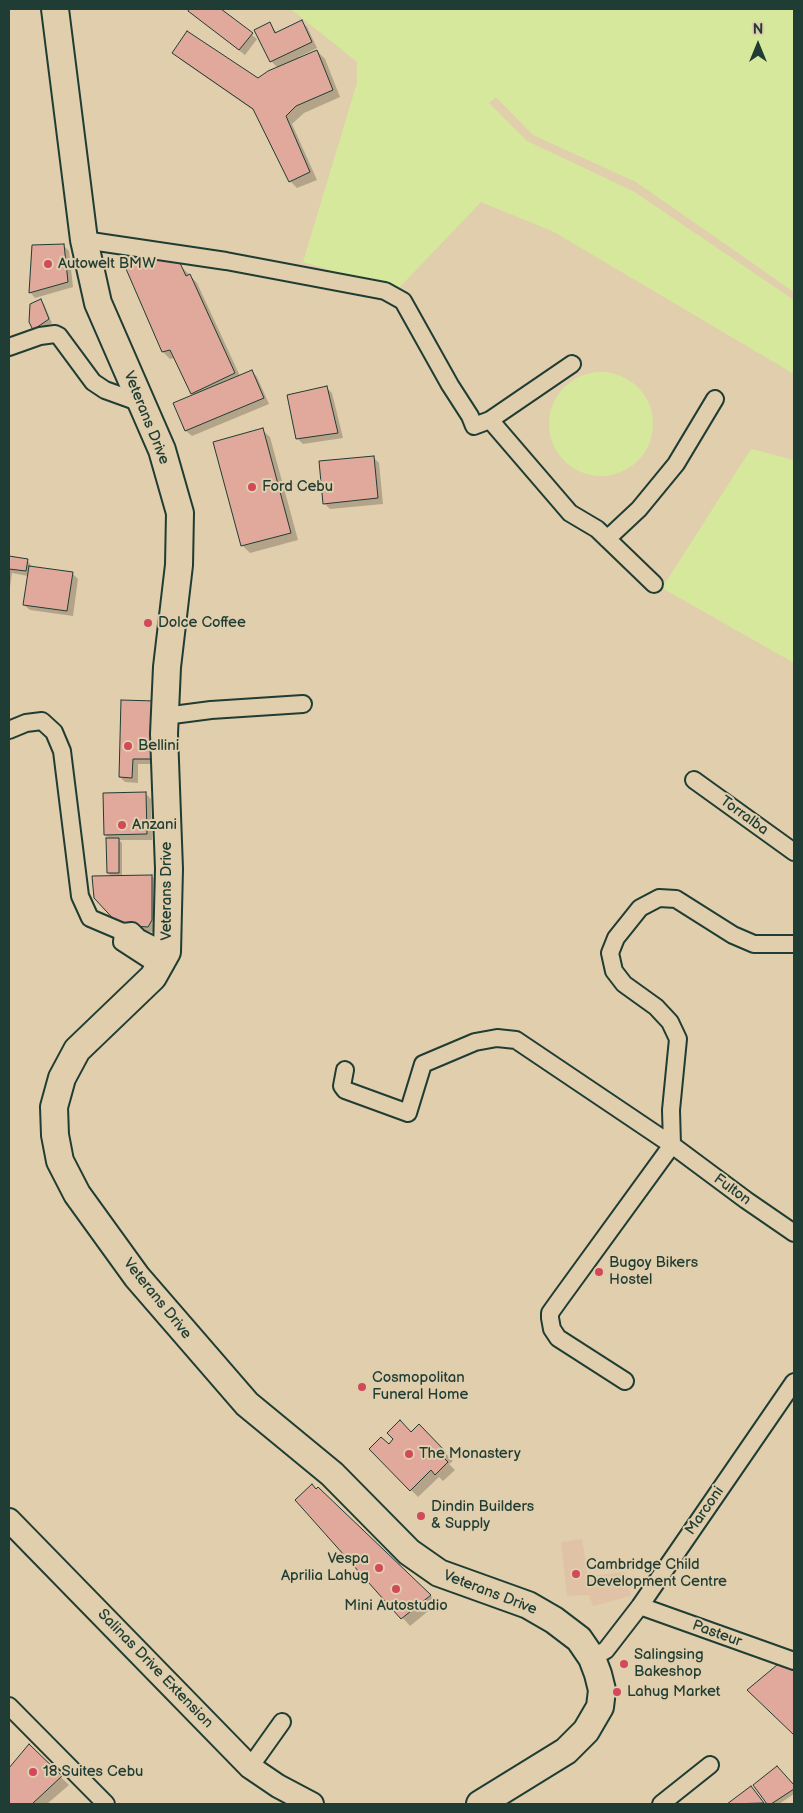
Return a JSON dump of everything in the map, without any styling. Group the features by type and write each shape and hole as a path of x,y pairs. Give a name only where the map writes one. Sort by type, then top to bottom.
{"main road":[{"name":"Veterans Drive","path":"56,9 84,240 98,303 162,450 180,512 179,565 167,668 164,734 169,869 163,959 153,977 77,1050 62,1078 54,1107 55,1135 60,1161 77,1194 137,1277 247,1404 332,1474 409,1552 439,1573 528,1605 554,1620 579,1638 592,1658 602,1690 600,1707 586,1731 566,1751 480,1804"}],"street":[{"path":"84,240 226,261 386,290 403,300 474,426 490,420 572,364"},
{"path":"9,347 40,336 55,334 59,336 93,382 105,390 141,403"},
{"path":"607,539 639,509 676,464 715,399"},
{"path":"490,420 570,513 597,529 654,584"},
{"path":"165,716 211,710 304,704"},
{"path":"9,730 26,723 42,721 54,732 62,750 80,896 90,918 123,932 122,942 163,959"},
{"name":"Torralba","path":"694,780 794,852"},
{"path":"625,1381 558,1338 551,1327 550,1314 672,1144 671,1110 678,1039 670,1022 656,1008 624,984 614,971 610,953 616,938 640,908 659,898 676,899 734,935 754,944 794,944"},
{"name":"Fulton","path":"345,1070 342,1086 345,1090 408,1113 423,1064 475,1042 497,1038 516,1040 672,1144 746,1200 794,1233"},
{"name":"Marconi","path":"592,1658 606,1650 640,1606 794,1382"},
{"name":"Salinas Drive Extension","path":"9,1520 250,1766 278,1786 312,1804"},
{"name":"Pasteur","path":"640,1606 794,1661"},
{"path":"9,1706 106,1804"},
{"path":"250,1766 282,1722"},
{"path":"661,1804 710,1765"}],"shaded area":[{"name":"Cambridge Child Development Centre","path":"582,1539 588,1576 625,1572 631,1596 593,1606 589,1595 567,1596 561,1542"}],"green space":[{"path":"287,9 794,9 794,292 636,182 533,135 496,97 489,103 527,141 633,191 794,300 794,374 554,232 481,202 397,290 303,262 357,83 357,62 292,10"},
{"path":"601,372 621,376 638,387 649,404 653,424 649,444 638,461 621,472 601,476 581,472 564,461 553,444 549,424 553,404 564,387 581,376"},
{"path":"751,449 794,460 794,663 662,588"}],"building":[{"path":"189,9 221,9 253,33 239,50 188,11"},
{"path":"302,20 312,42 270,62 254,30 270,22 275,33"},
{"path":"187,31 258,78 268,71 317,50 333,90 296,106 286,116 310,172 289,182 253,109 172,53"},
{"name":"Autowelt BMW","path":"64,244 68,282 29,293 32,245"},
{"path":"120,255 180,263 186,276 190,274 235,373 191,394 170,350 162,352"},
{"path":"41,299 49,319 33,330 29,322 30,304"},
{"path":"252,370 264,398 185,431 173,403"},
{"path":"327,386 338,433 296,439 287,395"},
{"name":"Ford Cebu","path":"263,428 291,533 241,546 213,442"},
{"path":"374,456 378,498 323,504 319,461"},
{"path":"9,556 28,559 26,571 9,569"},
{"path":"29,566 73,572 67,611 23,605"},
{"path":"121,700 155,701 153,759 133,759 132,778 119,777"},
{"path":"146,792 147,834 104,835 103,793"},
{"path":"106,838 119,838 119,873 107,873"},
{"path":"152,875 152,920 148,927 119,925 94,898 92,876"},
{"name":"The Monastery","path":"400,1420 411,1432 419,1424 446,1452 442,1456 448,1462 435,1475 431,1470 410,1491 369,1449 381,1437 389,1444 393,1439 387,1433"},
{"path":"312,1484 316,1489 318,1487 431,1595 401,1619 295,1500"},
{"path":"783,1660 794,1664 794,1735 747,1690"},
{"name":"18 Suites Cebu","path":"29,1744 62,1776 32,1804 9,1804 9,1768"},
{"path":"777,1766 794,1785 794,1789 771,1804 767,1804 753,1785"},
{"path":"751,1786 764,1803 727,1804"}],"place":[{"name":"Autowelt BMW","path":"48,264"},
{"name":"Ford Cebu","path":"252,487"},
{"name":"Dolce Coffee","path":"148,623"},
{"name":"Bellini","path":"128,746"},
{"name":"Anzani","path":"122,825"},
{"name":"Bugoy Bikers Hostel","path":"599,1272"},
{"name":"Cosmopolitan Funeral Home","path":"362,1387"},
{"name":"The Monastery","path":"409,1454"},
{"name":"Dindin Builders & Supply","path":"421,1516"},
{"name":"Vespa Aprilia Lahug","path":"379,1568"},
{"name":"Cambridge Child Development Centre","path":"576,1574"},
{"name":"Mini Autostudio","path":"396,1589"},
{"name":"Salingsing Bakeshop","path":"624,1664"},
{"name":"Lahug Market","path":"617,1692"},
{"name":"18 Suites Cebu","path":"33,1772"}]}
